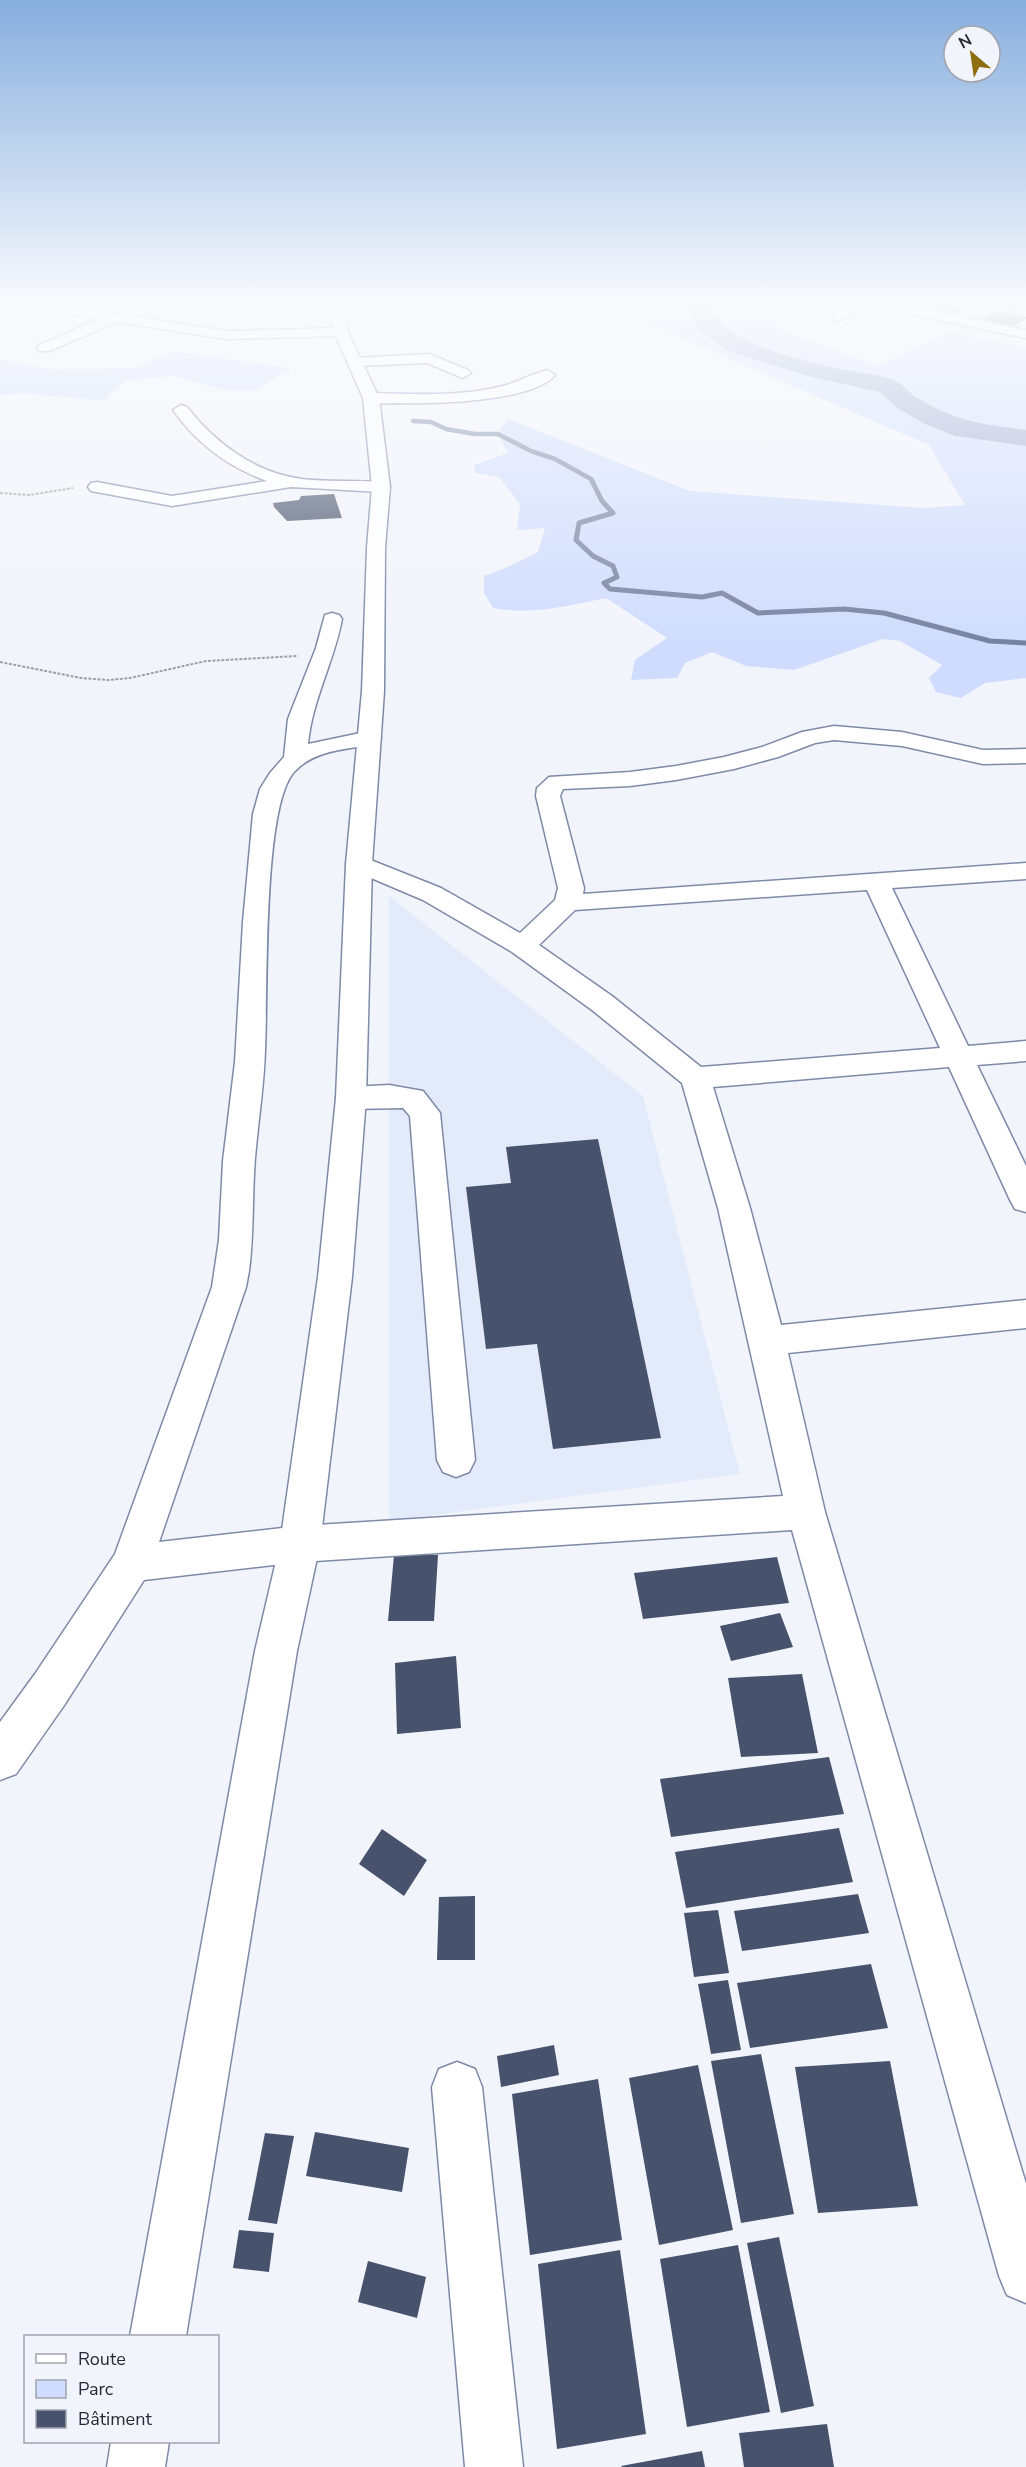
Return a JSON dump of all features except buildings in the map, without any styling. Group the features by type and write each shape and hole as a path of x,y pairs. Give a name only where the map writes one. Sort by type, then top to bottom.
{"street":[{"path":"186,416 200,433 228,456 259,472 291,482"},
{"path":"158,2335 276,1651 300,1544 335,1277 351,1098 359,864 369,738 376,548 381,487 373,416"},
{"path":"97,487 172,501 291,482 381,487"},
{"path":"295,757 299,719 322,656 332,619"},
{"path":"522,946 568,903 571,888 548,796 549,788 557,782 630,779 676,774 726,764 770,752 810,737 834,733 902,739 982,756 1026,756"},
{"path":"0,1758 50,1689 132,1563 229,1287 236,1256 239,1159 251,1050 256,919 266,816 271,790 278,776 295,757 313,748 369,738"},
{"path":"359,864 432,894 522,946 602,1003 695,1078 734,1208 806,1512 1026,2276"},
{"path":"568,903 1026,871"},
{"path":"876,882 1026,1200"},
{"path":"695,1078 1026,1051"},
{"path":"351,1098 389,1096 412,1098 425,1113 456,1460"},
{"path":"767,1341 1026,1314"},
{"path":"132,1563 300,1544 806,1512"},
{"path":"457,2087 494,2467"},
{"path":"136,2467 140,2443"}],"path":[{"path":"0,493 29,495 62,488 97,487"},
{"path":"0,662 108,680 144,676 192,663 259,657 322,656"}],"shaded area":[{"path":"389,896 643,1096 740,1474 389,1521"}],"green space":[{"path":"862,416 1026,416 1026,678 985,683 961,698 936,692 929,678 942,665 900,641 883,639 794,670 746,666 712,652 685,663 677,678 631,680 635,660 667,638 606,598 563,607 522,611 493,608 484,593 484,576 538,552 545,528 517,530 520,504 499,477 475,473 474,465 508,453 498,434 508,419 690,491 923,508 965,505 929,445"}],"waterway":[{"path":"931,416 964,430 1026,438"},
{"path":"413,421 431,422 446,429 475,434 498,434 531,451 555,459 593,482"},
{"path":"592,481 602,501 613,513 579,523 576,540 593,556 613,566 617,577 604,583 610,589 702,597 722,593 758,613 844,609 884,613 990,641 1026,643"}]}
